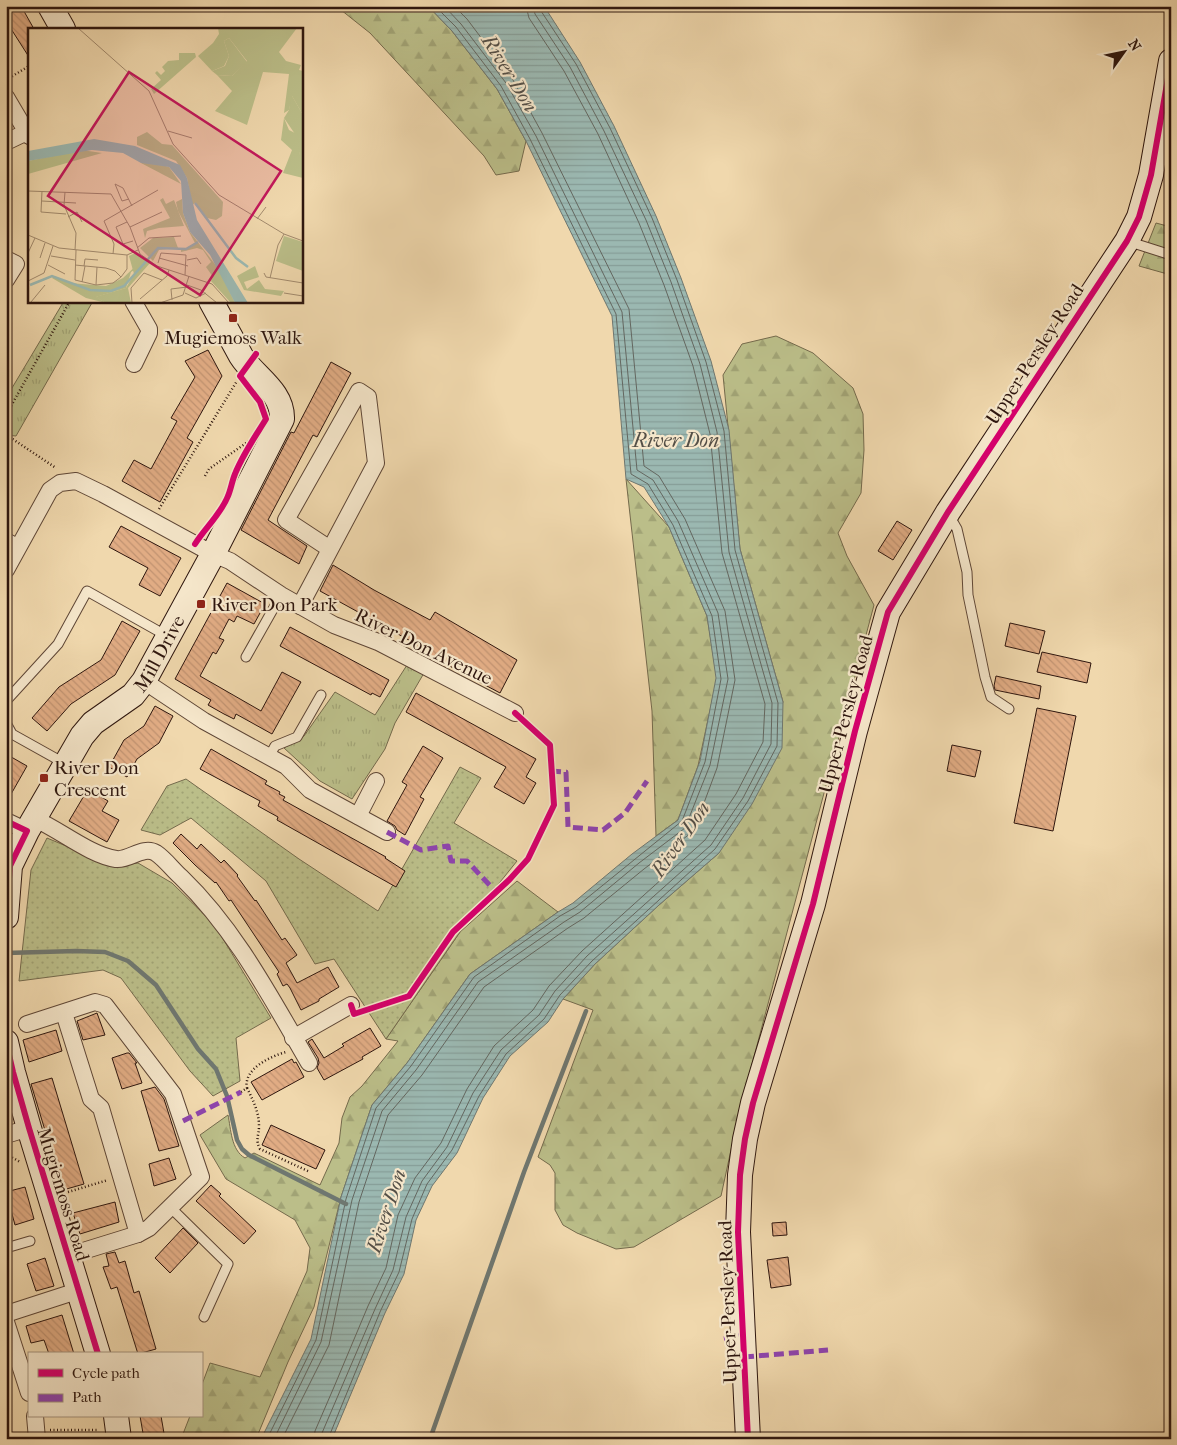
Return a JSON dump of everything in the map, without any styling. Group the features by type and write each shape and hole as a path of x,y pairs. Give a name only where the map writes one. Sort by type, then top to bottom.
{"street":[{"path":"50,6 62,28"},
{"name":"Upper Persley Road","path":"748,1439 738,1232 740,1176 745,1140 756,1094 813,904 855,731 888,612 948,512 1127,241 1139,217 1151,175 1171,61"},
{"path":"6,97 28,133 6,142"},
{"path":"6,259 16,264 6,280"},
{"path":"134,302 149,328 149,333 134,364"},
{"name":"Mill Drive","path":"31,825 82,736 93,723 133,695 144,681 213,554 282,418 282,409 278,398 241,356 212,302"},
{"path":"300,606 376,463 368,397 359,391 286,520 330,549"},
{"path":"6,570 13,541 50,490 60,483 76,481"},
{"name":"River Don Avenue","path":"76,481 213,554 230,561 281,595 334,625 378,642 515,713"},
{"path":"144,681 204,721 286,766 310,790 387,832"},
{"path":"358,816 376,781"},
{"path":"6,821 31,825 106,857 119,860 146,851 155,853 191,887 220,919 262,981 302,1051 351,1005"},
{"path":"6,916 10,866 31,825"},
{"path":"27,1024 96,1002 105,1005 173,1094 201,1177 149,1228 138,1234 67,1256"},
{"path":"64,1013 91,1099 101,1108 138,1234"},
{"name":"Mugiemoss Road","path":"6,1042 49,1198 97,1352"},
{"path":"6,1135 29,1128"},
{"path":"6,1314 77,1291"},
{"path":"6,1322 28,1390"}],"lane":[{"path":"1127,241 1171,256"},
{"path":"948,512 957,529 967,572 968,595 985,677 991,696 1009,710"},
{"path":"6,701 58,644 87,591 167,636"},
{"path":"246,657 281,595"},
{"path":"269,757 275,746 297,737 321,695"},
{"path":"7,727 12,734 66,764"},
{"path":"170,1207 228,1264 204,1317"},
{"path":"6,1248 30,1241"}],"path":[{"path":"6,80 28,67"},
{"path":"6,415 69,302"},
{"path":"152,521 240,376"},
{"path":"6,438 11,438 76,481"},
{"path":"205,476 209,469 252,440 248,446"},
{"path":"302,1051 295,1056 292,1053 284,1052 251,1070 245,1082 258,1114 259,1126 256,1141 260,1149 310,1172"},
{"path":"241,1092 247,1088"},
{"path":"49,1198 121,1176"},
{"path":"36,1428 118,1428"}],"green space":[{"path":"336,6 428,6 452,31 497,89 526,141 519,171 496,175 484,156 370,33"},
{"path":"1156,223 1171,227 1171,275 1139,266"},
{"path":"63,302 92,302 16,436 6,435 6,398"},
{"path":"776,336 813,353 853,388 863,414 864,450 861,493 838,533 847,556 874,605 739,1113 721,1196 634,1247 616,1249 577,1233 563,1225 555,1210 555,1173 550,1165 538,1157 593,1010 563,999 595,964 719,853 783,702 740,549 723,375 742,344"},
{"path":"626,479 669,527 707,616 717,678 698,766 678,820 656,836 652,711"},
{"path":"407,665 424,673 395,723 385,749 352,799 320,781 284,748 304,736 335,692 375,715"},
{"path":"460,767 481,778 454,823 517,861 460,932 386,1039 334,959 315,964 266,881 191,818 160,835 141,830 167,786 186,779 299,859 378,911"},
{"path":"47,838 114,866 138,863 172,883 214,924 271,1018 236,1038 240,1081 213,1096 190,1071 121,978 103,970 19,981 31,870"},
{"path":"517,881 558,912 470,974 407,1063 372,1105 341,1197 314,1307 288,1362 256,1439 181,1439 189,1418 202,1418 202,1384 210,1363 260,1377 307,1271 310,1248 295,1220 226,1179 200,1135 228,1115 234,1145 245,1158 254,1153 320,1185 339,1143 342,1118 350,1097 362,1086 398,1041 386,1039 460,932"}],"water":[{"name":"River Don","path":"428,6 544,6 580,62 614,126 656,216 711,361 729,430 740,549 783,702 782,748 752,804 719,853 595,964 563,999 548,1022 510,1056 483,1098 457,1153 432,1186 416,1220 404,1274 385,1313 332,1439 261,1439 311,1339 341,1197 372,1105 407,1063 470,974 573,903 632,854 678,820 700,761 716,678 707,616 669,527 644,487 626,479 612,316 526,141 497,89 452,31"}],"building":[{"path":"6,6 21,6 33,28 28,28 28,55 6,21"},
{"path":"208,350 222,376 187,438 193,442 160,502 122,481 134,460 151,469 177,421 171,418 195,377 185,361"},
{"path":"331,362 351,373 317,437 313,435 268,520 307,546 299,564 241,530 291,432 294,433"},
{"path":"897,521 912,530 893,560 878,551"},
{"path":"121,526 181,558 160,596 139,585 148,568 109,547"},
{"path":"333,565 374,590 430,620 435,612 517,660 500,693 414,647 416,644 320,591"},
{"path":"227,583 265,604 254,624 237,616 234,622 229,619 219,638 224,640 216,654 213,652 200,676 261,711 282,672 301,682 272,734 236,714 234,719 208,705 211,700 175,679"},
{"path":"122,621 140,631 115,675 71,704 47,731 32,718 59,687 101,660"},
{"path":"1010,623 1045,631 1039,654 1005,646"},
{"path":"290,627 389,680 380,697 372,693 371,695 280,646"},
{"path":"1042,652 1091,663 1087,683 1037,672"},
{"path":"996,676 1041,686 1039,699 995,690"},
{"path":"416,693 536,759 526,777 536,783 524,804 494,787 506,767 406,712"},
{"path":"155,706 173,716 159,743 137,759 127,777 109,767 124,740 144,726"},
{"path":"1037,708 1076,716 1053,831 1014,823"},
{"path":"952,745 981,751 975,777 947,771"},
{"path":"423,746 443,758 420,797 424,799 405,835 387,821 407,785 402,782"},
{"path":"211,749 267,781 265,784 285,797 283,800 386,857 405,871 396,887 277,820 278,817 258,806 260,801 200,769"},
{"path":"6,754 27,766 6,803"},
{"path":"88,789 108,801 102,811 119,820 107,842 69,821"},
{"path":"181,834 197,849 201,844 221,863 224,860 238,875 282,940 285,938 297,955 286,963 297,983 328,967 339,987 319,999 319,1001 301,1010 290,988 287,984 283,986 277,974 279,972 231,900 229,901 216,882 195,865 173,843"},
{"path":"97,1013 105,1035 83,1040 77,1021"},
{"path":"370,1028 381,1046 362,1057 363,1059 324,1080 317,1068 318,1058 308,1042 312,1039 324,1058 344,1046 342,1044"},
{"path":"56,1030 62,1051 29,1062 23,1040"},
{"path":"127,1053 137,1063 135,1063 142,1083 122,1089 112,1058"},
{"path":"292,1059 294,1063 296,1062 304,1077 262,1100 251,1082"},
{"path":"52,1078 84,1184 63,1190 31,1084"},
{"path":"155,1087 164,1099 179,1146 159,1151 141,1091"},
{"path":"271,1125 325,1150 316,1169 262,1145"},
{"path":"169,1158 176,1179 154,1186 149,1164"},
{"path":"211,1185 221,1194 219,1196 256,1231 244,1244 196,1201"},
{"path":"25,1187 34,1219 15,1225 6,1192"},
{"path":"115,1202 119,1222 80,1234 73,1213"},
{"path":"786,1222 787,1235 773,1236 772,1223"},
{"path":"183,1228 198,1243 170,1273 155,1258"},
{"path":"115,1252 119,1263 125,1261 134,1293 139,1291 156,1349 137,1352 117,1287 111,1289 103,1267 109,1266 106,1254"},
{"path":"788,1257 791,1285 771,1288 767,1260"},
{"path":"45,1258 54,1286 36,1291 27,1264"},
{"path":"62,1315 73,1352 48,1352 44,1340 31,1343 26,1326"},
{"path":"140,1418 161,1418 165,1439 144,1439"}],"waterway":[{"path":"6,953 105,952 128,961 156,985 198,1049 216,1069 227,1096 237,1140 242,1149 249,1155 346,1204"},
{"path":"430,1439 524,1172 586,1011"}],"marked path":[{"path":"551,771 566,772 568,827 603,830 625,813 647,781"},
{"path":"387,832 421,850 448,846 451,861 467,861 496,892"},
{"path":"183,1121 241,1092"},
{"path":"724,1339 743,1335"},
{"path":"744,1357 828,1350"}],"cycle path":[{"path":"748,1439 738,1232 740,1175 745,1139 753,1103 813,904 855,731 888,612 948,512 1127,241 1139,217 1151,175 1171,61"},
{"path":"195,544 225,503 242,460 266,419 260,402 240,376 256,354"},
{"path":"351,1005 354,1014 409,996 453,932 509,880 528,859 554,805 550,745 515,713"},
{"path":"6,821 27,831 10,866 6,917"},
{"path":"6,1042 29,1128 97,1352"}],"place":[{"name":"Mugiemoss Walk","path":"233,318"},
{"name":"River Don Park","path":"201,604"},
{"name":"River Don Crescent","path":"44,778"}]}
